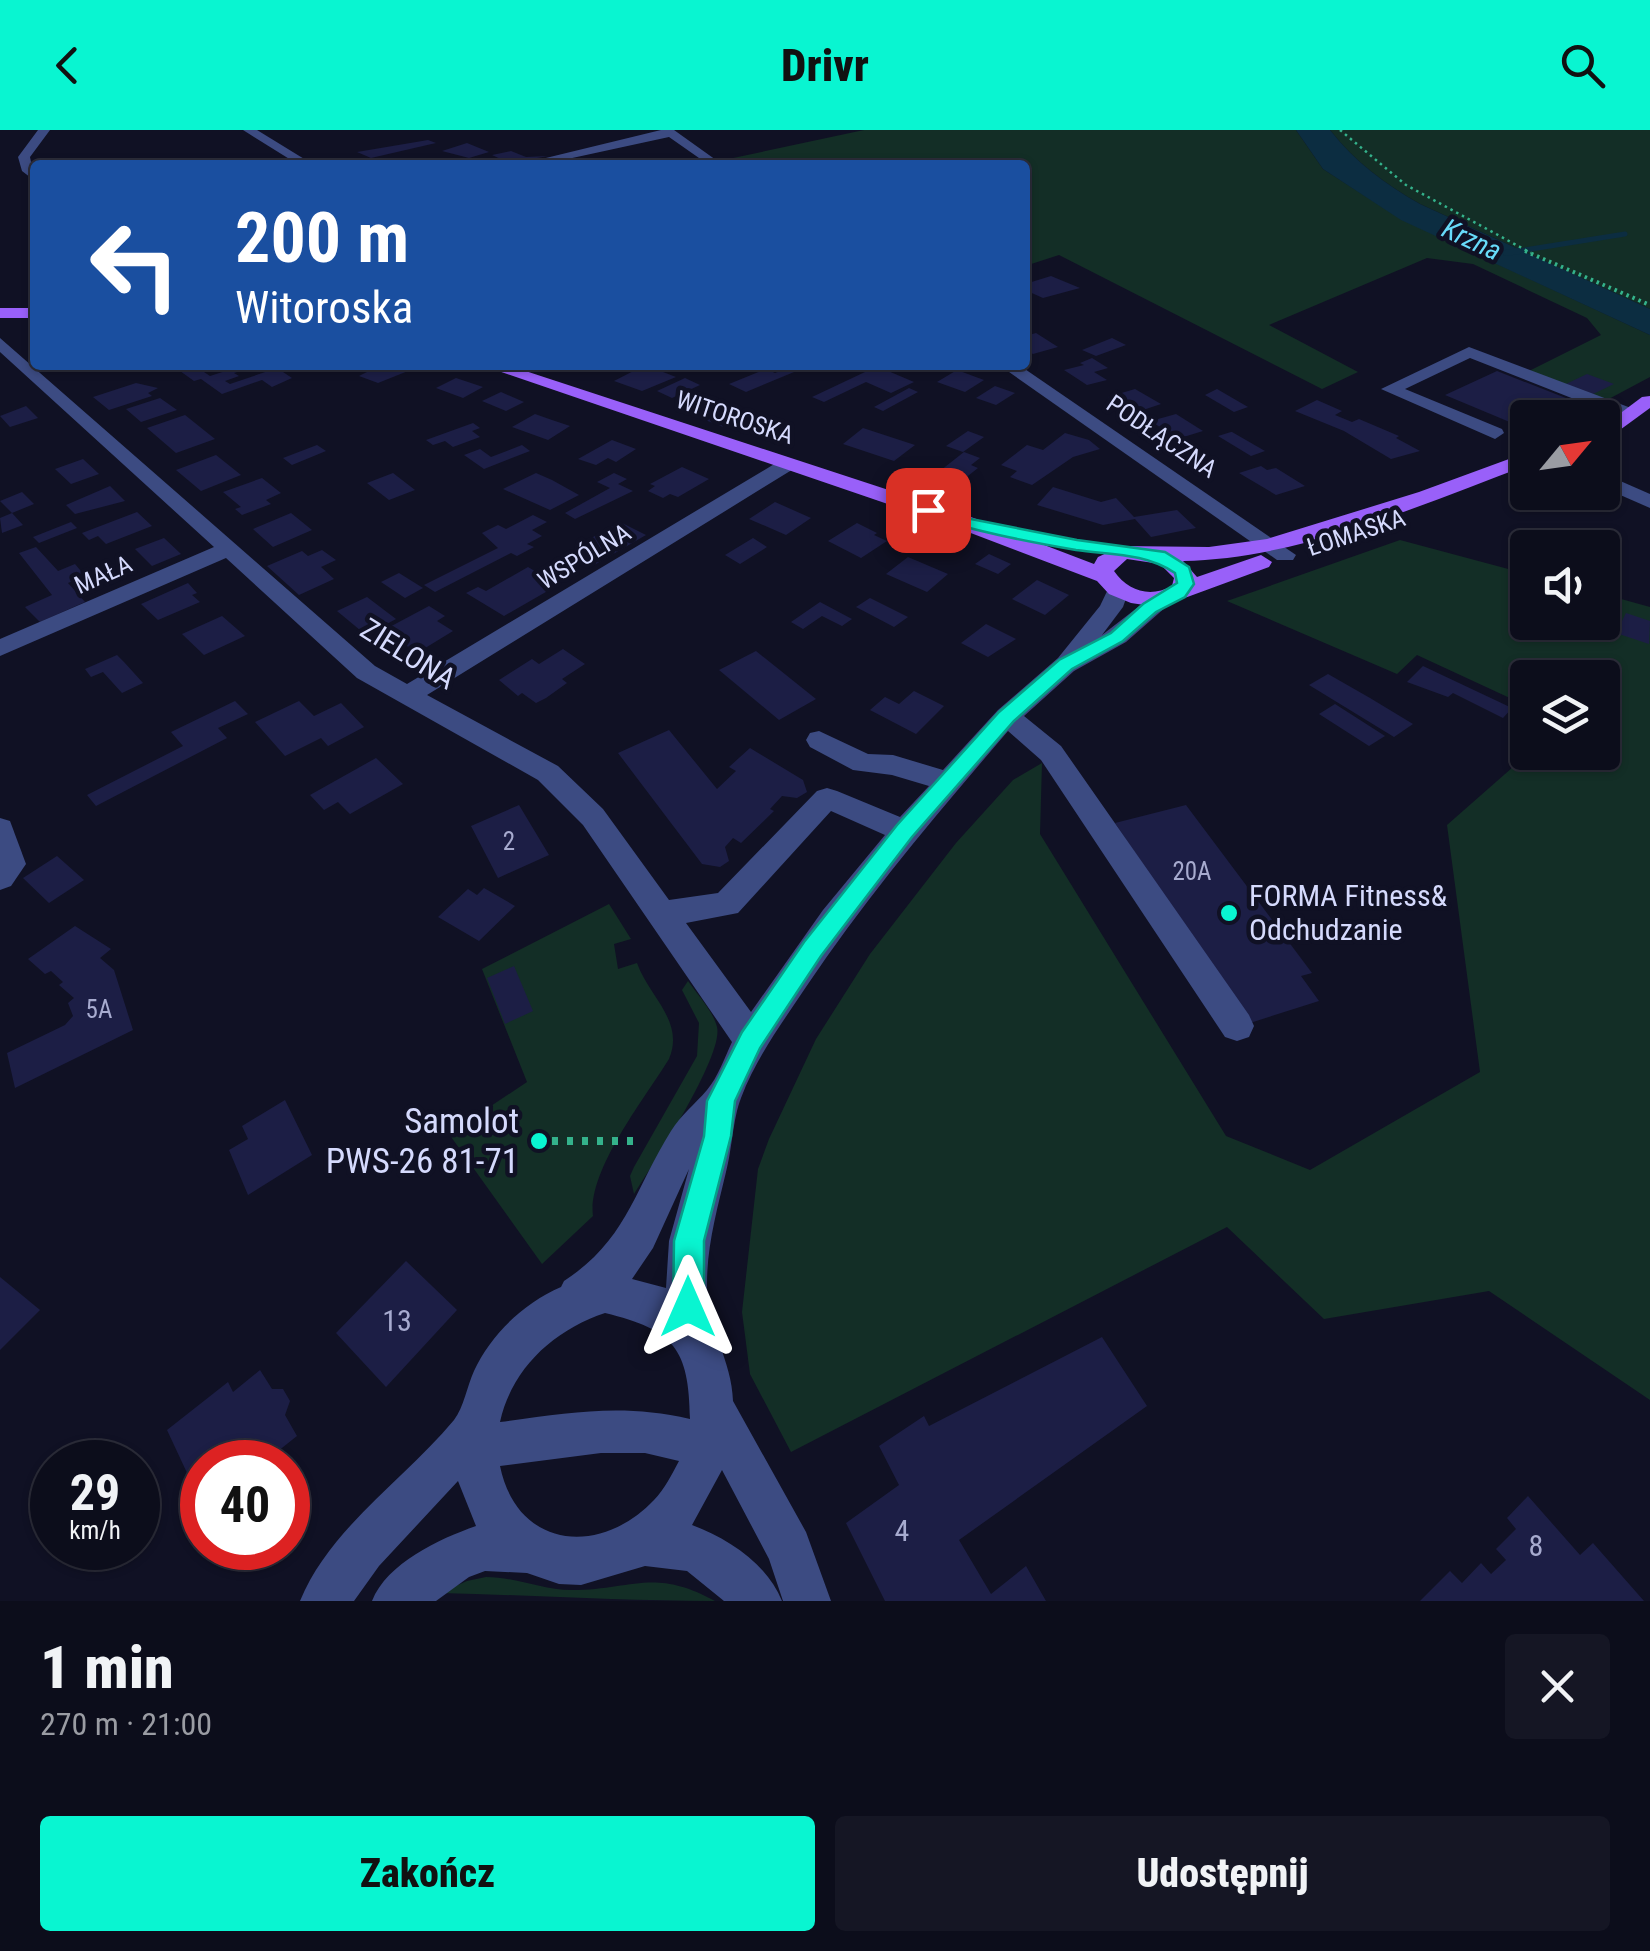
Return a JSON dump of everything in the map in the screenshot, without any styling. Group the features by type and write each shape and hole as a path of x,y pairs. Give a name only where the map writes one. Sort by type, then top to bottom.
{"main road":[{"path":"0,313 30,313"},
{"name":"WITOROSKA","path":"505,370 963,522 1144,598 1173,594"},
{"path":"1620,414 1649,400"},
{"path":"1620,423 1649,400"},
{"name":"ŁOMASKA","path":"1173,594 1278,550 1510,465"},
{"name":"ŁOMASKA","path":"1278,550 1452,502 1510,481"},
{"name":"WITOROSKA","path":"963,522 1159,555 1278,550"},
{"path":"1111,583 1104,566 1110,558 1130,552"},
{"path":"1159,555 1183,570 1173,594"}],"street":[{"path":"30,172 24,157 44,130"},
{"path":"249,130 296,160"},
{"path":"544,160 669,131 710,160"},
{"name":"ZIELONA","path":"3,349 366,672 548,773 593,817 751,1040"},
{"path":"1495,434 1390,389 1469,352 1624,412"},
{"name":"PODŁĄCZNA","path":"1015,370 1278,550"},
{"name":"WSPÓLNA","path":"407,694 788,464"},
{"path":"1620,488 1650,502"},
{"name":"MAŁA","path":"0,648 228,550"},
{"name":"ŁOMASKA","path":"1065,665 1093,625 1108,612 1111,583"},
{"name":"ŁOMASKA","path":"807,1601 789,1549 712,1428 710,1377 690,1328 686,1287 689,1241 718,1136 721,1101 751,1040 834,919 904,831 1006,716 1065,665 1117,637 1173,594"},
{"path":"1006,716 1051,753 1237,1026"},
{"path":"819,740 863,764 893,766 949,782"},
{"path":"659,914 727,904 827,798 904,831"},
{"path":"0,829 11,864 0,878"},
{"name":"ŁOMASKA","path":"526,1550 502,1527 485,1498 477,1464 477,1438 487,1389 506,1354 532,1326 601,1280 624,1258 641,1231 674,1154 696,1122 721,1101"},
{"name":"ŁOMASKA","path":"562,1305 584,1297 627,1294 666,1309 690,1328"},
{"path":"396,1601 454,1558 485,1547 526,1550 564,1562 604,1560 644,1542 674,1515 695,1483 712,1428 477,1438"},
{"name":"ŁOMASKA","path":"324,1601 362,1549 477,1438"},
{"path":"644,1542 670,1541 713,1556 758,1601"}],"path":[{"path":"1340,130 1408,188 1650,305"},
{"path":"552,1141 635,1141"}],"green space":[{"path":"864,130 1296,130 1323,169 1401,219 1650,335 1650,377 1602,400 1529,371 1601,335 1587,318 1473,264 1427,258 1269,325 1358,372 1322,389 1059,255 1030,264 1030,160 724,160"},
{"path":"1330,130 1650,130 1650,309 1420,204 1371,172"},
{"path":"1400,540 1510,569 1510,640 1620,640 1620,599 1650,607 1650,1400 1489,1291 1324,1319 1227,1227 791,1452 750,1374 742,1312 758,1169 816,1039 870,954 956,843 1013,780 1042,763 1040,834 1226,1136 1310,1170 1480,1072 1447,825 1510,770 1620,770 1620,660 1510,660 1510,698 1417,655 1397,674 1227,601"},
{"path":"609,904 631,939 614,944 618,969 637,963 669,1021 673,1045 669,1059 608,1157 599,1178 593,1216 542,1264 449,1134 527,1082 482,969"},
{"path":"688,981 715,1021 716,1041 699,1085 634,1194 630,1176 634,1167 697,1056 699,1023 682,990"},
{"path":"486,1577 571,1590 659,1583 694,1591 715,1601 440,1593"}],"water":[{"name":"Krzna","path":"1296,130 1330,130 1371,172 1420,204 1650,309 1650,335 1401,220 1323,169"}],"building":[{"path":"428,140 436,143 371,158 357,152"},
{"path":"467,143 489,152 469,158 442,151"},
{"path":"511,151 526,157 548,156 503,160 492,155"},
{"path":"1051,276 1080,288 1043,298 1030,292 1030,282"},
{"path":"1036,333 1058,347 1033,354 1030,335"},
{"path":"1112,338 1126,345 1096,356 1082,350"},
{"path":"1092,358 1108,368 1094,372 1107,380 1087,385 1064,370 1084,365 1080,363"},
{"path":"201,370 210,376 243,370 225,381 230,384 280,370 292,378 272,387 262,380 222,394 201,379 194,381 180,371"},
{"path":"371,370 410,370 378,383 359,376"},
{"path":"635,370 658,370 676,377 642,391 614,381"},
{"path":"764,370 799,370 746,392 729,384"},
{"path":"861,370 886,370 914,382 891,393 866,382 824,402 812,397 865,372"},
{"path":"957,370 984,380 965,392 937,382"},
{"path":"1497,371 1571,400 1510,400 1510,422 1445,395"},
{"path":"1587,374 1614,384 1593,394 1566,384"},
{"path":"456,378 483,387 463,398 436,388"},
{"path":"685,378 700,385 672,398 657,391"},
{"path":"136,383 158,388 148,393 152,396 109,410 93,397"},
{"path":"995,386 1015,393 996,405 976,398"},
{"path":"909,388 918,392 883,411 874,407"},
{"path":"1135,389 1161,404 1134,413 1108,397"},
{"path":"1217,389 1248,407 1234,412 1205,395"},
{"path":"501,392 524,402 506,411 482,401"},
{"path":"160,398 177,410 141,422 126,409"},
{"path":"710,400 749,414 726,428 687,413"},
{"path":"1317,400 1342,411 1335,415 1352,422 1359,419 1399,436 1396,438 1420,451 1391,459 1344,431 1295,411"},
{"path":"26,406 38,418 10,427 0,416"},
{"path":"535,414 570,426 548,440 512,427"},
{"path":"1176,414 1203,431 1177,439 1151,421"},
{"path":"185,415 215,439 176,453 147,428"},
{"path":"473,423 480,428 472,431 480,437 453,447 445,441 433,445 426,440"},
{"path":"863,428 915,445 894,461 843,444"},
{"path":"968,431 984,437 963,452 946,446"},
{"path":"1231,432 1265,451 1251,456 1218,436"},
{"path":"1065,433 1089,440 1100,449 1073,457 1032,485 1010,477 1017,471 1001,465 1027,445 1043,450"},
{"path":"612,440 636,449 616,462 608,458 596,465 578,459"},
{"path":"317,445 326,451 292,465 283,458"},
{"path":"522,445 530,451 484,469 464,455 480,449 491,457"},
{"path":"964,452 980,458 971,465 978,468 959,483 936,474"},
{"path":"216,455 241,475 201,491 176,470"},
{"path":"83,459 99,474 71,484 55,469"},
{"path":"1261,466 1267,470 1276,468 1305,486 1276,495 1239,473"},
{"path":"682,467 709,479 678,497 670,494 663,498 648,491 655,486 650,484"},
{"path":"393,473 415,490 389,500 367,483"},
{"path":"536,473 579,495 550,510 503,489"},
{"path":"614,473 627,479 618,484 633,491 575,519 565,513 610,488 597,482"},
{"path":"262,478 281,493 266,500 271,504 242,515 235,509 241,507 223,492"},
{"path":"110,486 125,501 75,514 66,505"},
{"path":"1053,487 1101,502 1116,498 1134,517 1177,510 1196,528 1151,537 1135,519 1103,525 1037,505"},
{"path":"22,492 34,504 12,513 0,501"},
{"path":"775,502 811,518 786,535 749,519"},
{"path":"137,512 152,526 106,544 98,536 89,540 82,533"},
{"path":"12,513 23,525 2,533 0,518"},
{"path":"291,513 312,530 273,547 253,529"},
{"path":"533,515 547,522 532,530 542,536 527,544 534,547 517,556 511,553 435,592 424,585 498,548 482,533 498,525 506,529"},
{"path":"71,522 77,528 39,543 33,537"},
{"path":"620,522 646,535 589,568 570,557 584,550 577,546"},
{"path":"857,523 887,541 861,558 828,541"},
{"path":"164,538 181,554 152,566 135,549"},
{"path":"753,538 767,547 740,564 725,555"},
{"path":"36,547 58,571 75,564 85,576 68,583 85,602 40,622 25,607 52,595 19,553"},
{"path":"322,550 336,560 321,567 334,579 299,595 267,566 302,551 308,556"},
{"path":"989,554 1011,564 998,574 975,564"},
{"path":"908,557 948,574 927,592 886,574"},
{"path":"528,567 558,585 504,616 466,593 478,587 486,591"},
{"path":"399,573 423,588 405,598 381,582"},
{"path":"1037,580 1069,595 1045,615 1012,599"},
{"path":"188,583 197,593 192,595 200,602 158,620 141,604"},
{"path":"367,597 396,619 366,635 337,611"},
{"path":"870,598 908,617 894,627 856,607"},
{"path":"820,602 852,619 842,626 822,616 803,629 791,622"},
{"path":"429,606 445,616 437,621 453,631 417,653 384,630"},
{"path":"1626,613 1650,621 1649,644 1620,634"},
{"path":"222,616 245,636 204,655 182,634"},
{"path":"986,624 1016,639 988,657 961,643"},
{"path":"563,649 585,664 562,679 567,683 536,703 522,693 518,696 499,680 532,659 539,664"},
{"path":"756,651 816,699 779,720 719,670"},
{"path":"117,655 143,683 122,693 103,672 91,677 85,669"},
{"path":"1423,666 1510,710 1503,718 1453,693 1448,697 1407,682"},
{"path":"1328,674 1413,724 1394,737 1309,685"},
{"path":"914,691 944,706 916,734 870,710 885,697 899,704"},
{"path":"235,701 248,714 218,728 227,738 96,806 87,795 183,746 171,732"},
{"path":"299,701 314,716 341,703 364,727 328,746 321,738 285,756 255,722"},
{"path":"1335,704 1385,736 1369,746 1319,714"},
{"path":"669,730 717,789 736,771 729,767 750,748 803,780 807,792 797,798 782,796 770,809 774,811 741,843 733,838 725,847 729,861 720,867 702,864 618,753"},
{"path":"376,758 403,784 350,814 338,802 324,810 310,795"},
{"path":"519,805 549,855 498,878 471,826"},
{"path":"1186,805 1312,973 1301,976 1319,1001 1250,1023 1115,823"},
{"path":"57,856 84,880 49,903 23,878"},
{"path":"484,888 515,906 479,941 438,917 468,889 477,895"},
{"path":"75,926 111,949 100,958 114,970 133,1030 15,1088 7,1053 65,1025 73,1016 68,1003 74,998 59,985 63,982 51,971 45,974 28,959"},
{"path":"514,966 533,1011 505,1024 487,978"},
{"path":"285,1100 312,1155 248,1195 229,1150 248,1139 242,1126"},
{"path":"406,1261 457,1310 386,1387 336,1333"},
{"path":"0,1277 40,1310 0,1350"},
{"path":"1102,1337 1147,1406 959,1540 991,1594 1026,1566 1046,1601 885,1601 846,1523 899,1485 879,1446 924,1416 929,1426"},
{"path":"260,1370 272,1389 283,1389 290,1401 285,1415 297,1436 292,1440 180,1440 180,1458 167,1430 228,1382 233,1392"},
{"path":"1528,1496 1580,1555 1593,1543 1644,1601 1420,1601 1450,1571 1462,1583 1481,1563 1491,1574 1506,1560 1496,1549 1516,1529 1507,1518"}],"waterway":[{"name":"Krzna","path":"1519,251 1506,253 1625,234"}],"place":[{"name":"FORMA Fitness& Odchudzanie","path":"1229,913"},
{"name":"Samolot PWS-26 81-71","path":"539,1141"}],"route":[{"path":"688,1307 689,1241 718,1136 721,1101 751,1040 813,949 904,831 1006,716 1065,665 1117,637 1186,584 1183,570 1159,555 1077,545 963,522 928,510"}]}
